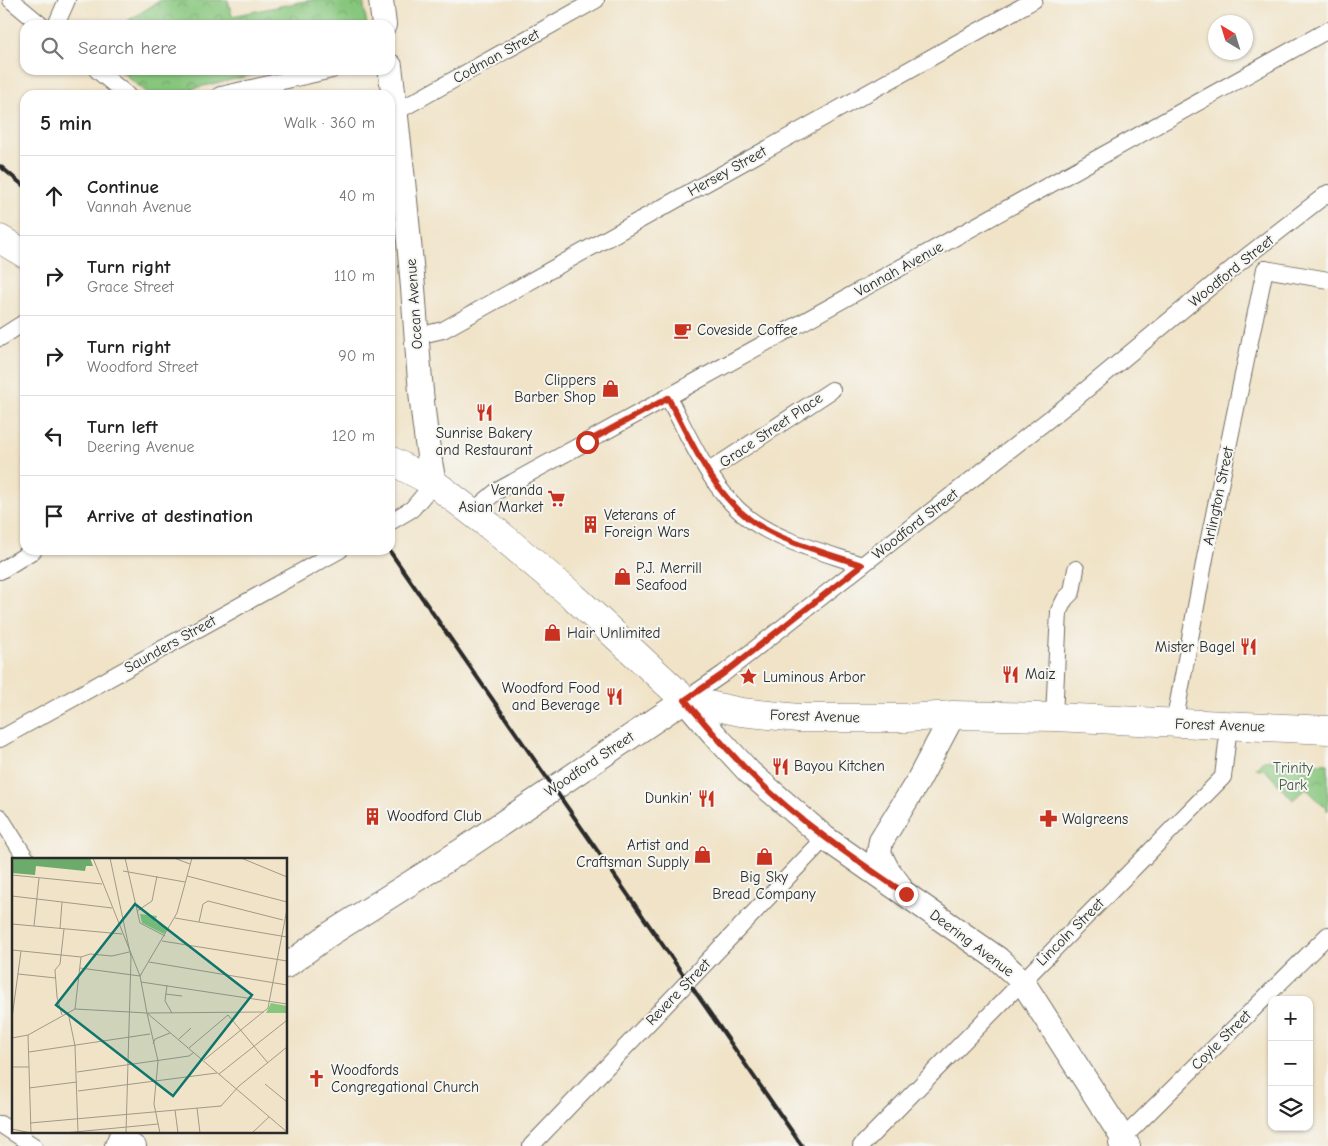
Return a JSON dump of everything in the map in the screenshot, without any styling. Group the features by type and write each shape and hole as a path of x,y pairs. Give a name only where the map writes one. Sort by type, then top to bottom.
{"highway":[{"path":"0,240 20,251"},
{"path":"395,463 434,483 472,512 574,597 685,700"},
{"name":"Forest Avenue","path":"685,700 741,712 798,718 906,718 954,715 1054,717 1328,730"}],"main road":[{"path":"381,0 383,20"},
{"name":"Ocean Avenue","path":"391,75 393,90"},
{"name":"Ocean Avenue","path":"395,104 417,336 419,386 434,483"},
{"name":"Deering Avenue","path":"685,700 749,772 832,844 998,959 1022,980 1122,1143"},
{"name":"Woodford Street","path":"288,965 330,934 461,851 685,700"},
{"path":"906,894 887,869 879,853 881,841 918,781 954,715"},
{"path":"832,844 872,846 881,841"}],"street":[{"path":"11,0 35,20"},
{"path":"58,20 67,0"},
{"name":"Codman Street","path":"396,112 596,0"},
{"name":"Hersey Street","path":"417,336 442,330 1034,0"},
{"name":"Vannah Avenue","path":"472,512 497,491 668,398 1328,30"},
{"path":"103,75 121,90"},
{"path":"242,90 310,75"},
{"name":"Woodford Street","path":"685,700 723,674 1076,398 1328,193"},
{"path":"1251,254 1266,268 1328,280"},
{"name":"Arlington Street","path":"1174,724 1206,553 1266,268"},
{"path":"0,338 20,325"},
{"name":"Grace Street Place","path":"709,471 832,390"},
{"path":"668,398 724,494 748,518 767,530 862,565"},
{"path":"395,519 412,509 434,483"},
{"path":"0,571 26,555"},
{"name":"Saunders Street","path":"0,739 331,555"},
{"path":"1054,717 1059,611 1065,599 1072,592 1076,570"},
{"name":"Lincoln Street","path":"862,1146 1022,980 1223,777 1229,726"},
{"path":"0,817 25,858"},
{"name":"Revere Street","path":"531,1146 832,844"},
{"name":"Coyle Street","path":"1122,1143 1328,935"},
{"path":"0,1124 12,1132"},
{"path":"15,1134 34,1146"}],"green space":[{"path":"161,0 228,0 232,16 310,0 363,0 366,20 129,20"},
{"path":"125,75 254,75 186,90 144,90"},
{"name":"Trinity Park","path":"1263,760 1328,763 1328,811 1306,788 1293,800 1265,770 1255,768"}],"railway":[{"path":"0,166 20,183"},
{"path":"392,555 802,1146"}],"place":[{"name":"Coveside Coffee","path":"683,330"},
{"name":"Clippers Barber Shop","path":"610,389"},
{"name":"Sunrise Bakery and Restaurant","path":"484,412"},
{"name":"Veranda Asian Market","path":"557,499"},
{"name":"Veterans of Foreign Wars","path":"590,524"},
{"name":"P.J. Merrill Seafood","path":"622,577"},
{"name":"Hair Unlimited","path":"553,633"},
{"name":"Mister Bagel","path":"1249,647"},
{"name":"Maiz","path":"1011,674"},
{"name":"Luminous Arbor","path":"749,677"},
{"name":"Woodford Food and Beverage","path":"614,697"},
{"name":"Bayou Kitchen","path":"780,766"},
{"name":"Dunkin'","path":"706,798"},
{"name":"Woodford Club","path":"373,816"},
{"name":"Walgreens","path":"1048,819"},
{"name":"Artist and Craftsman Supply","path":"703,854"},
{"name":"Big Sky Bread Company","path":"764,856"},
{"name":"Woodfords Congregational Church","path":"317,1079"}],"route":[{"path":"587,442 668,398 724,494 748,518 767,530 862,565 723,674 685,700 749,772 777,798 836,847 906,894"}]}
